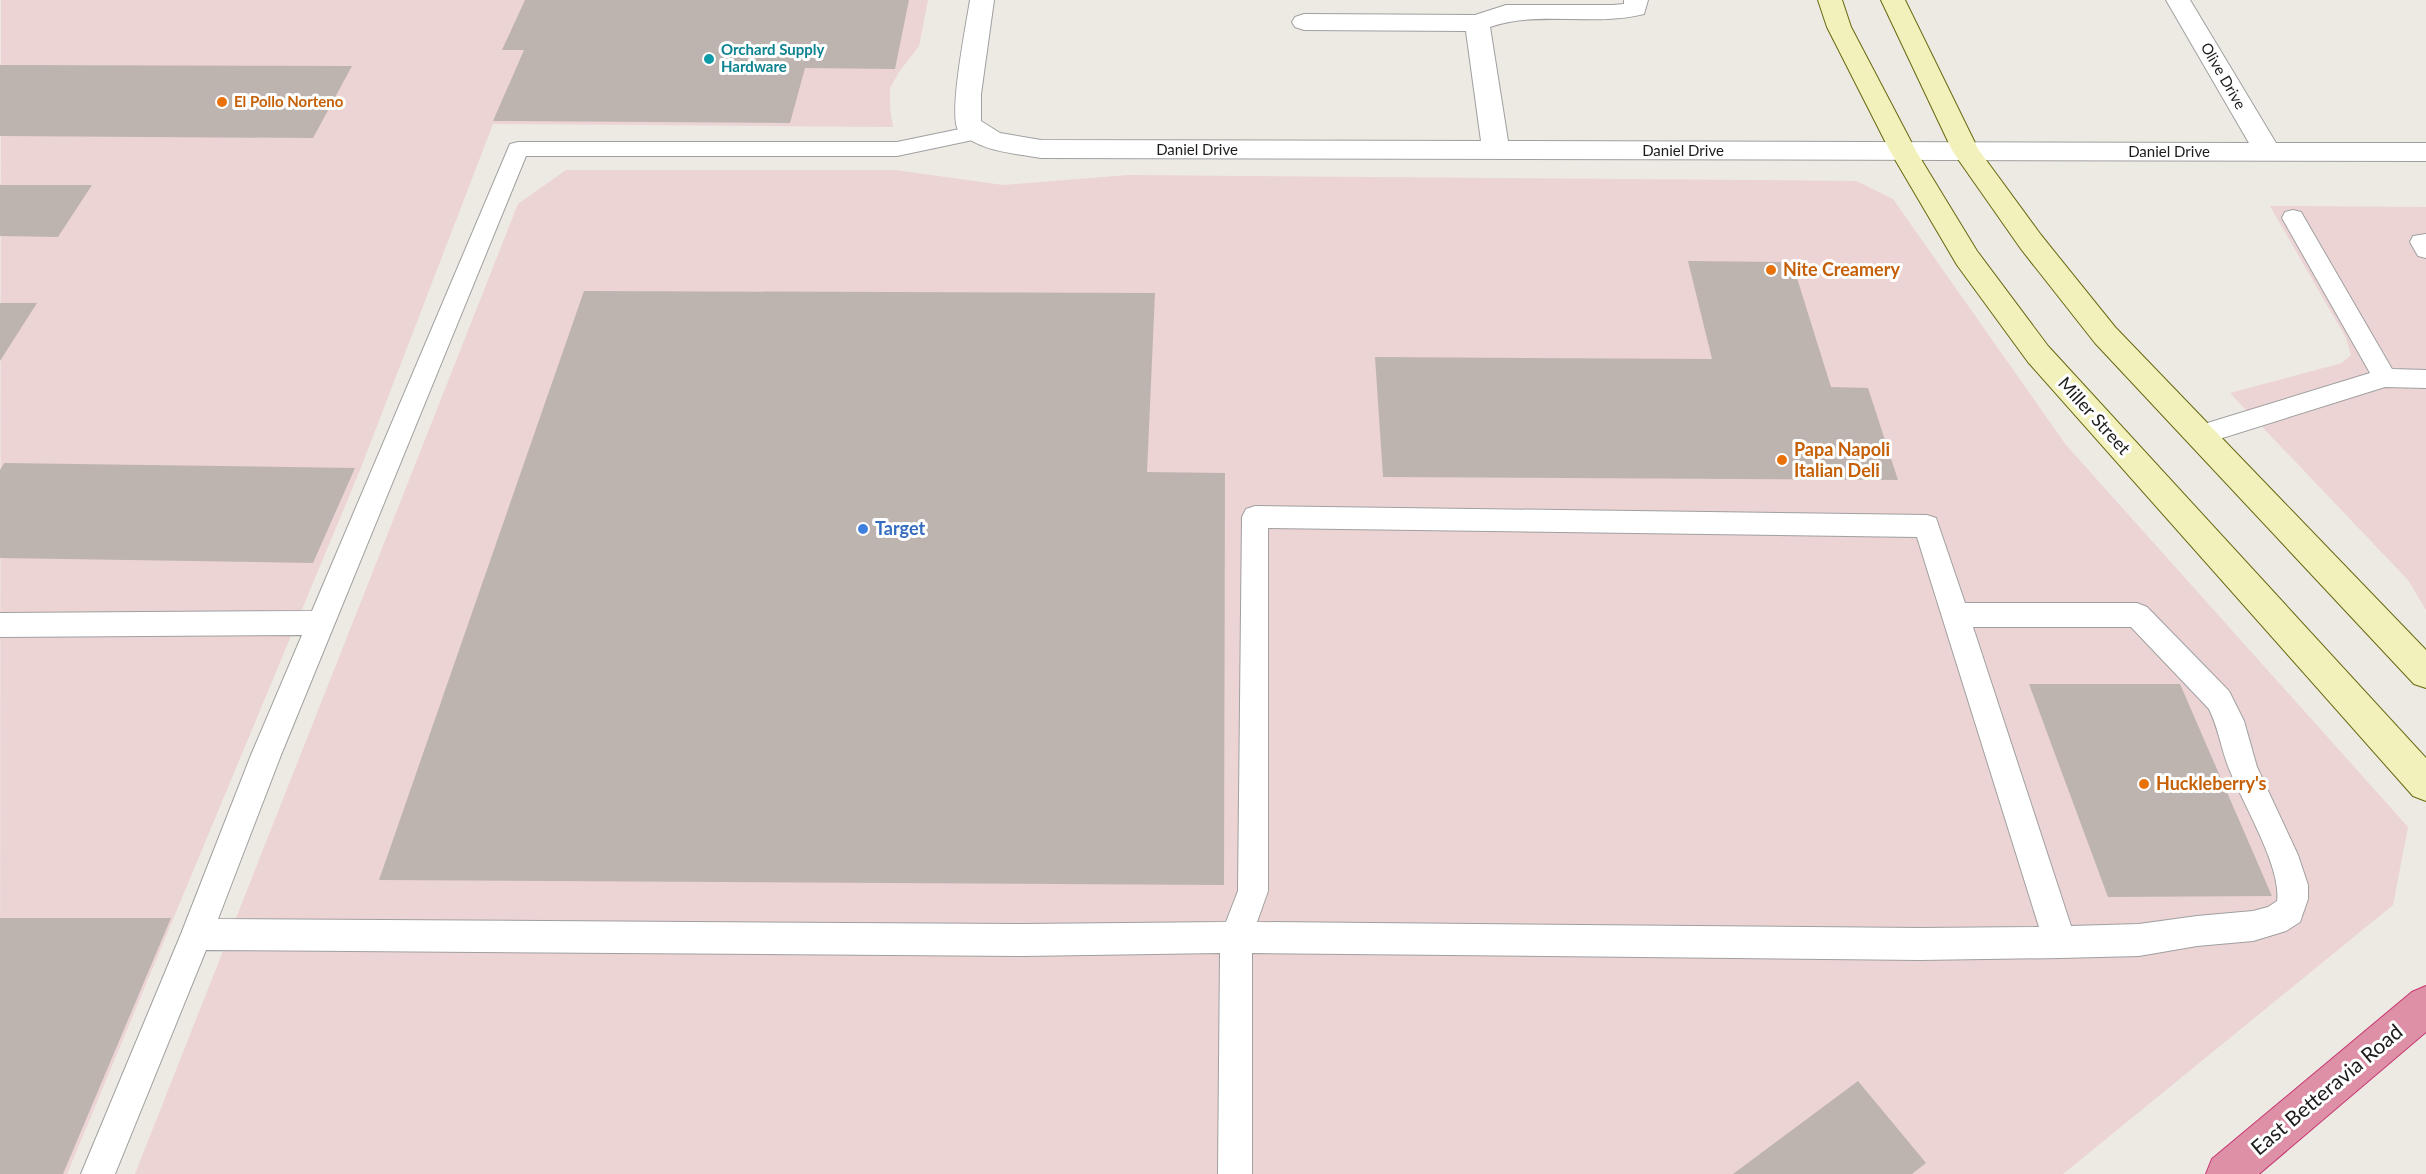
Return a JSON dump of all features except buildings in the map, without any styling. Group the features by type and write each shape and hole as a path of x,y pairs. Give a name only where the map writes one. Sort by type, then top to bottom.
{"highway":[{"name":"East Betteravia Road","path":"2227,1174 2426,1006"}],"street":[{"path":"979,132 968,125 968,94 982,0"},
{"path":"1304,22 1477,23 1506,13 1613,13 1635,9 1636,0"},
{"name":"Miller Street","path":"1830,0 1839,27 1903,151 1967,258 2038,354 2426,783"},
{"path":"1893,0 1966,152 2031,242 2105,335 2426,672"},
{"name":"Olive Drive","path":"2178,0 2268,152"},
{"path":"1477,23 1496,151"},
{"name":"Daniel Drive","path":"979,132 993,141 1041,149 2426,152"}],"lane":[{"path":"98,1174 197,934 233,836 518,149 897,149 979,132"},
{"path":"2293,218 2385,378"},
{"path":"2426,242 2421,242 2426,250"},
{"path":"2200,435 2385,378 2426,379"},
{"path":"1235,1174 1236,938 1253,891 1255,517 1927,526 2061,942"},
{"path":"197,934 1012,940 1236,938 1920,944 2139,940 2197,930 2253,926 2275,920 2289,911 2293,899 2293,885 2287,865 2243,768 2230,721 2219,700 2137,615 1956,615"},
{"path":"0,625 322,623"}],"shaded area":[{"path":"1,0 928,0 919,46 890,88 893,127 493,124 360,470 67,1174 0,1174"},
{"path":"566,170 895,170 1003,185 1128,175 1856,181 1893,199 2066,445 2408,827 2393,905 2063,1174 135,1174 518,204"},
{"path":"2270,206 2426,207 2426,610 2408,580 2230,393 2342,363 2351,355 2346,338"}],"place":[{"name":"Orchard Supply Hardware","path":"709,59"},
{"name":"El Pollo Norteno","path":"222,102"},
{"name":"Nite Creamery","path":"1771,270"},
{"name":"Papa Napoli Italian Deli","path":"1782,460"},
{"name":"Target","path":"863,529"},
{"name":"Huckleberry's","path":"2144,784"}]}
